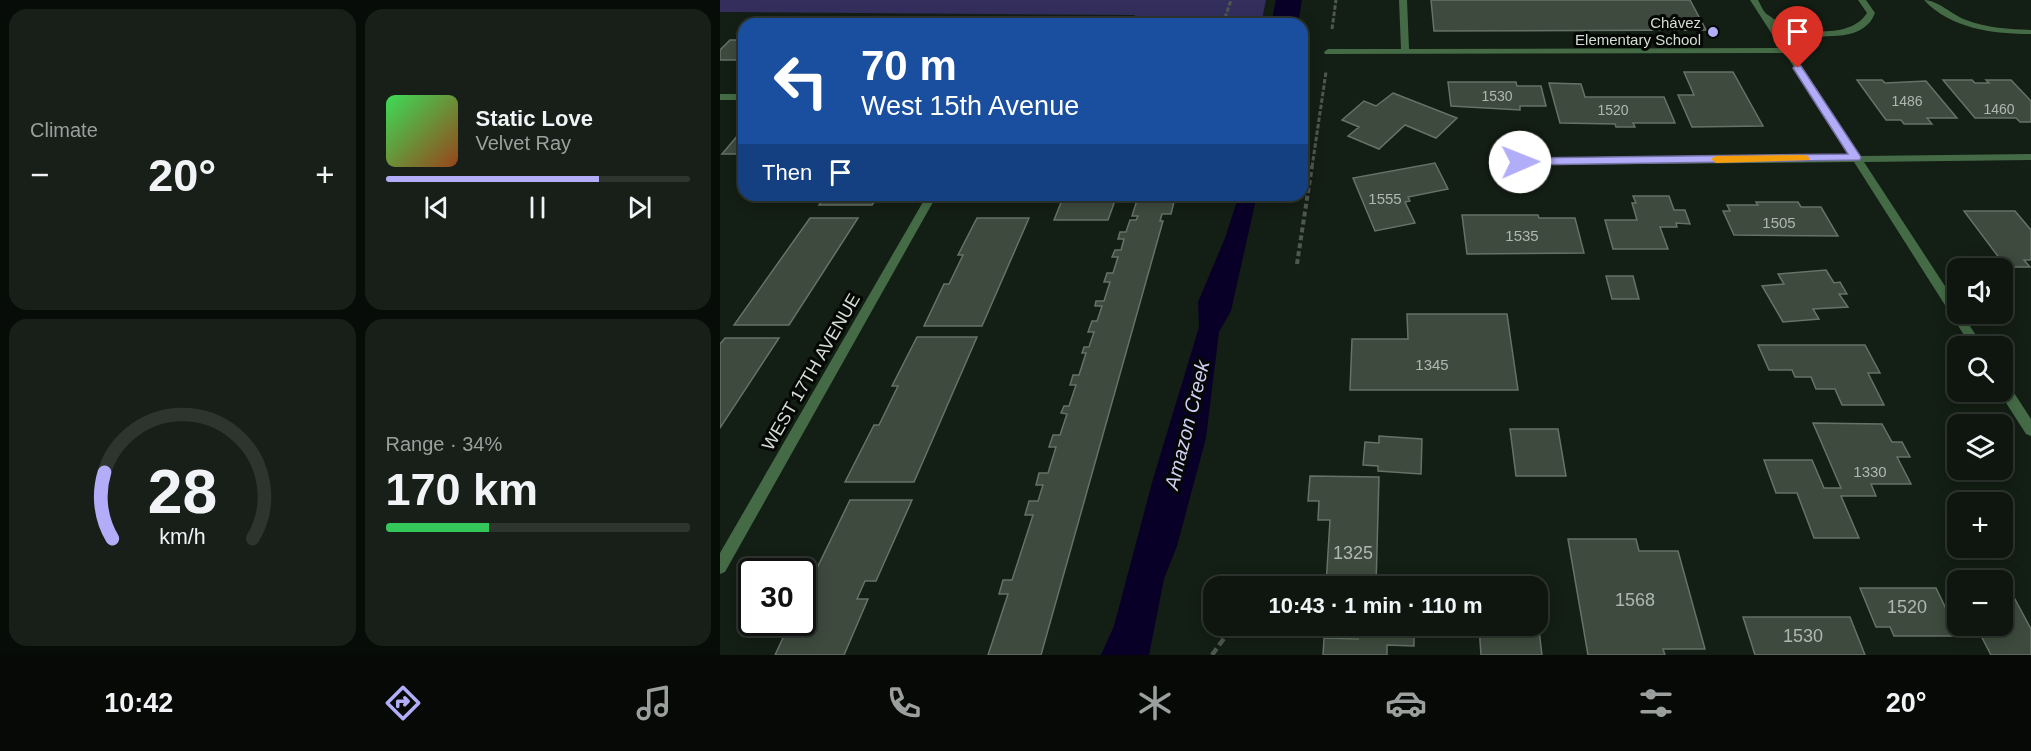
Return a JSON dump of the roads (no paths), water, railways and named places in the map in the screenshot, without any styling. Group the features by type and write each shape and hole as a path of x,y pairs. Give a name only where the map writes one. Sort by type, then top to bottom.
{"street":[{"path":"1403,0 1405,52"},
{"path":"1754,0 1971,336"},
{"path":"1786,50 1794,40 1854,30 1869,21 1871,13 1862,0"},
{"path":"1928,0 1944,13 1968,23 1995,29 2031,32"},
{"path":"1764,15 1788,27 1829,34"},
{"path":"1328,52 1786,50"},
{"path":"720,97 738,97"},
{"path":"1520,162 2031,157"},
{"name":"WEST 17TH AVENUE","path":"720,567 929,201"},
{"path":"2013,402 2031,430"}],"water":[{"path":"1276,0 1302,0 1299,18 1272,18"},
{"name":"Amazon Creek","path":"1237,201 1256,201 1231,311 1219,332 1206,438 1177,546 1164,579 1149,655 1101,655 1114,626 1153,479 1199,327 1198,302 1225,238"}],"place":[{"name":"Chávez Elementary School","path":"1713,32"}]}
